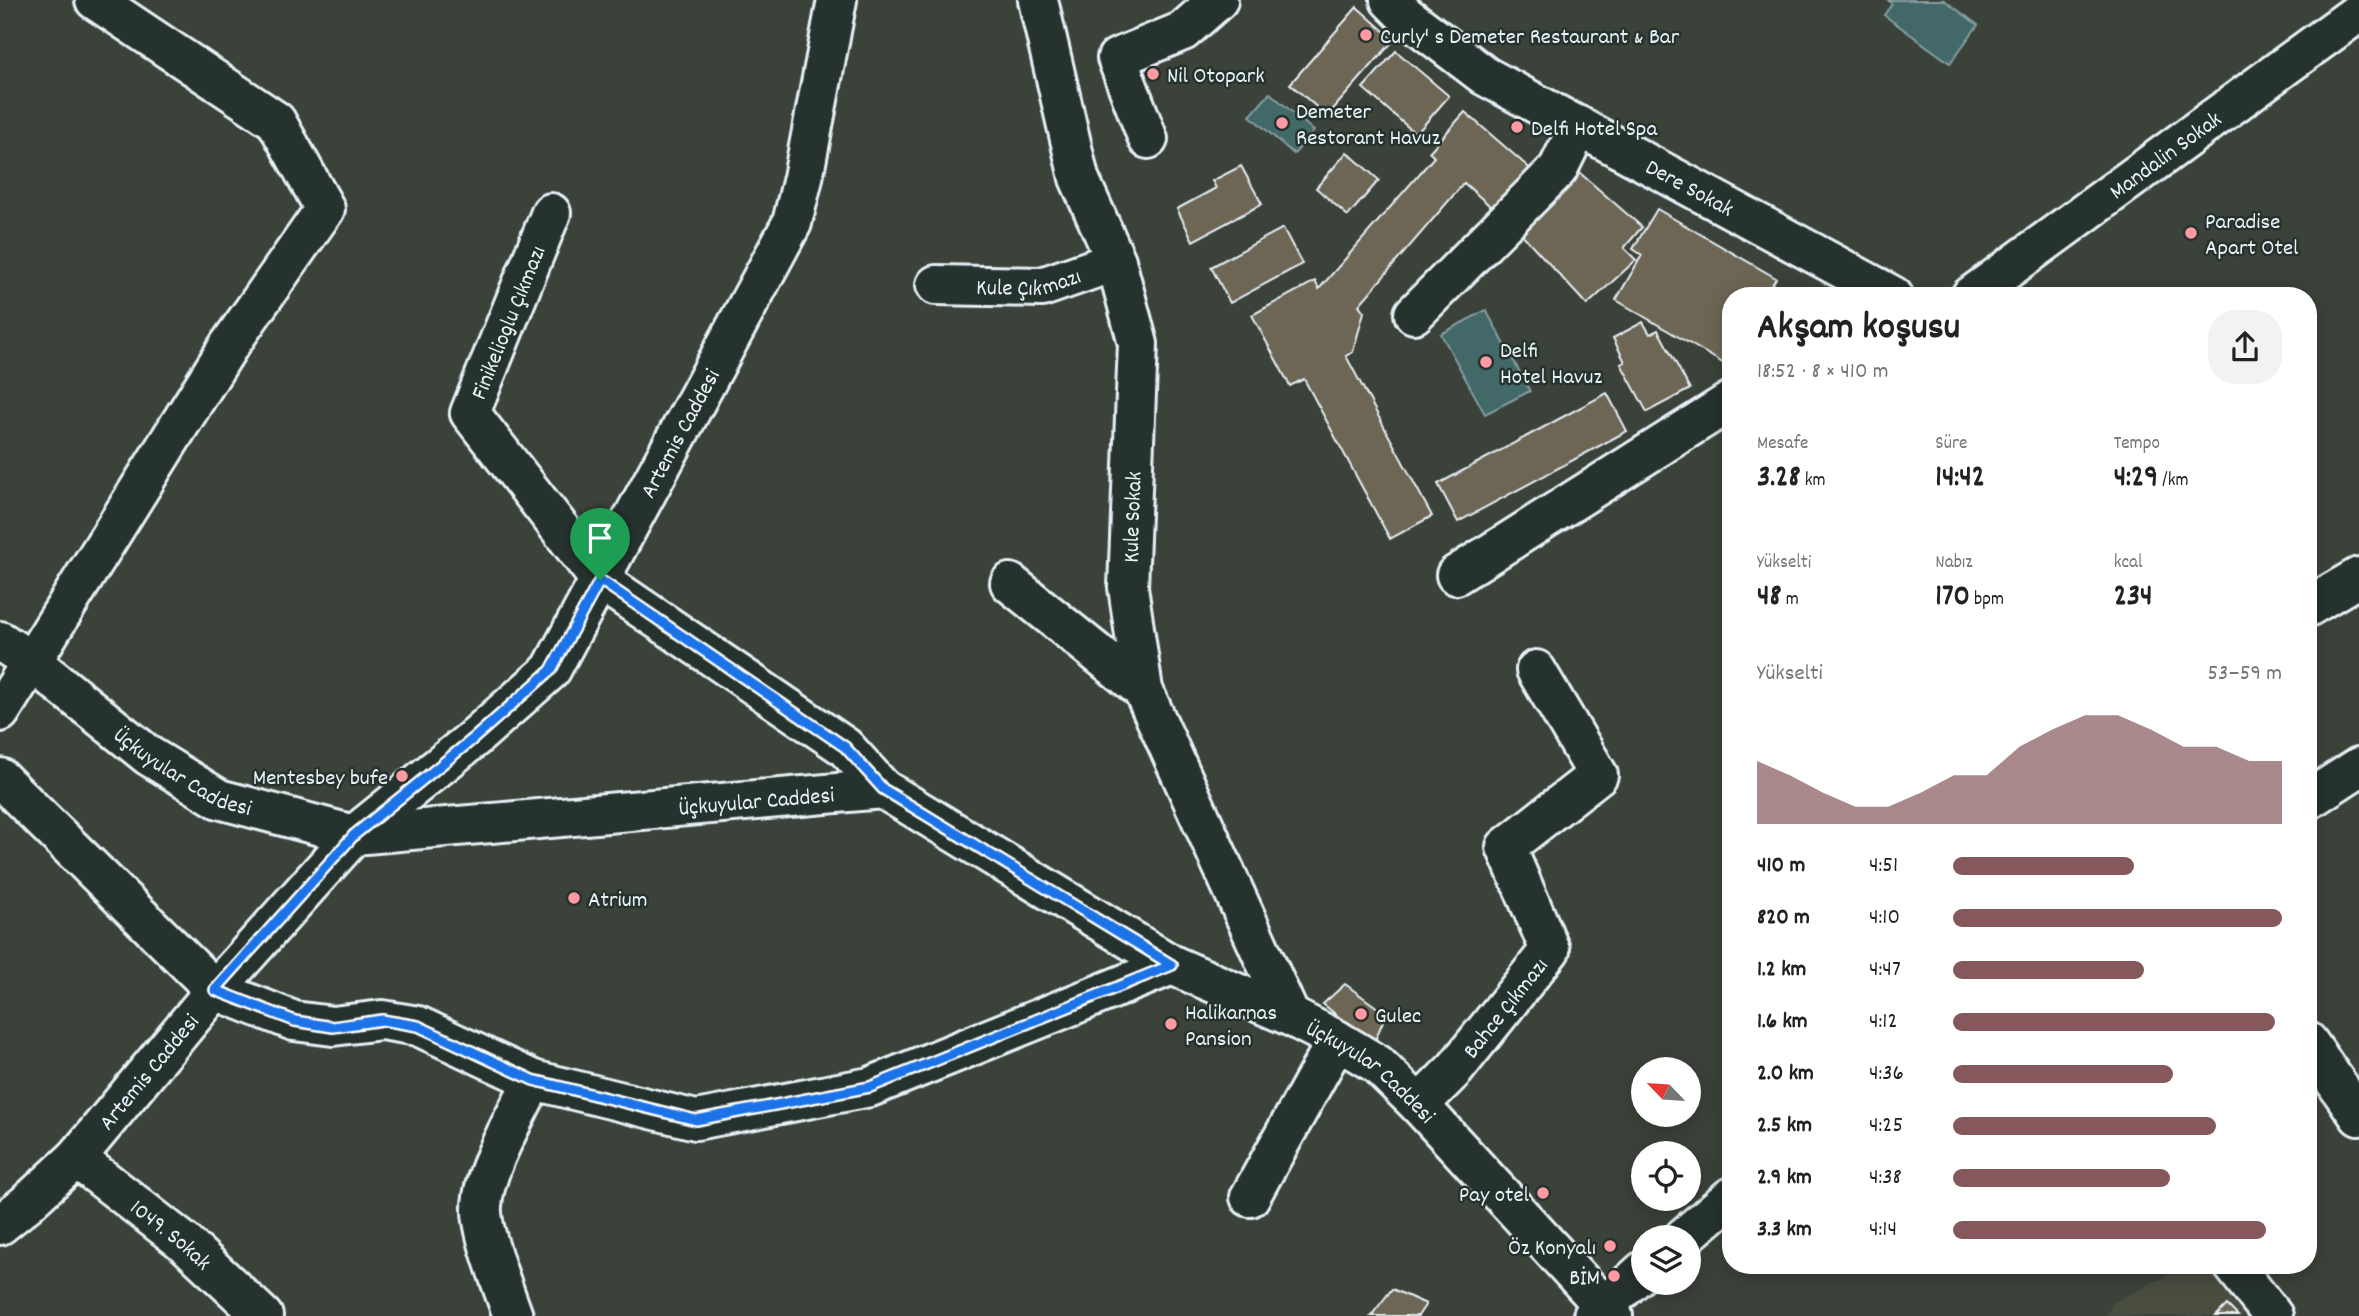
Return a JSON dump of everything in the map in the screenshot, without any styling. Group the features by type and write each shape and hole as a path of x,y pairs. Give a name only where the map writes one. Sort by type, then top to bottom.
{"street":[{"path":"0,712 228,347 325,209 276,121 95,0"},
{"name":"Artemis Caddesi","path":"0,1225 76,1158 215,990 354,835 473,739 551,670 792,223 837,0"},
{"name":"Kule Sokak","path":"1038,0 1079,178 1116,261 1138,344 1128,587 1143,690 1290,1016"},
{"path":"1147,139 1117,58 1183,31 1219,0"},
{"name":"Dere Sokak","path":"1390,0 1405,15 1485,76 1876,287"},
{"name":"Mandalin Sokak","path":"1983,287 2359,12"},
{"path":"1414,314 1558,169 1578,127"},
{"name":"Finikelioglu Çıkmazı","path":"551,213 470,413 600,580 845,747 883,789"},
{"name":"Kule Çıkmazı","path":"936,285 1042,287 1116,261"},
{"path":"1456,575 1722,407"},
{"path":"2317,602 2359,577"},
{"path":"1010,583 1143,690"},
{"name":"Üçkuyular Caddesi","path":"0,640 32,662 149,755 219,799 354,835 883,789 1172,965 1290,1016 1377,1064 1419,1105 1603,1312"},
{"name":"Bahce Çıkmazı","path":"1419,1105 1455,1069 1550,950 1506,847 1598,775 1536,670"},
{"path":"2317,794 2359,768"},
{"path":"0,778 215,990 295,1021 333,1027 382,1020 418,1026 533,1080 696,1120 870,1087 1172,965"},
{"path":"1250,1197 1337,1040"},
{"path":"2317,1055 2359,1116"},
{"path":"513,1316 486,1233 481,1207 488,1175 533,1080"},
{"name":"1049. Sokak","path":"76,1158 185,1243 263,1316"},
{"path":"1698,1225 1722,1205"},
{"path":"2240,1274 2273,1316"},
{"path":"1603,1312 1631,1283"}],"shaded area":[{"path":"2171,1274 2214,1274 2252,1316 2105,1316 2114,1302"}],"water":[{"path":"1888,0 1944,0 1978,25 1950,63 1884,15 1892,4"},
{"name":"Demeter Restorant Havuz","path":"1270,93 1314,131 1294,154 1250,116"},
{"name":"Delfi Hotel Havuz","path":"1486,310 1530,391 1485,414 1441,334"}],"building":[{"path":"1357,7 1394,40 1327,116 1290,84"},
{"path":"1396,51 1449,96 1416,134 1363,88"},
{"path":"1465,112 1534,172 1498,213 1464,183 1359,305 1364,312 1353,352 1346,356 1432,516 1390,539 1304,379 1290,386 1252,315 1315,281 1319,289 1434,157 1429,152"},
{"path":"1347,152 1379,180 1348,216 1316,188"},
{"path":"1241,166 1262,204 1193,241 1177,209 1216,188 1212,181"},
{"path":"1573,167 1642,227 1624,248 1636,260 1587,305 1519,231"},
{"path":"1657,209 1776,278 1771,287 1722,287 1722,363 1616,300 1642,255 1633,249"},
{"path":"1283,228 1302,264 1230,303 1211,267"},
{"path":"1643,322 1650,334 1658,330 1690,389 1647,412 1621,364 1625,362 1613,338"},
{"path":"1607,393 1627,431 1458,522 1438,484"},
{"name":"Gulec","path":"1345,984 1386,1014 1373,1045 1323,1004"},
{"path":"1392,1289 1426,1304 1418,1316 1371,1316"},
{"path":"2227,1305 2238,1316 2216,1316"}],"place":[{"name":"Curly' s Demeter Restaurant & Bar","path":"1366,35"},
{"name":"Nil Otopark","path":"1153,74"},
{"name":"Demeter Restorant Havuz","path":"1282,123"},
{"name":"Delfi Hotel Spa","path":"1517,127"},
{"name":"Paradise Apart Otel","path":"2191,233"},
{"name":"Delfi Hotel Havuz","path":"1486,362"},
{"name":"Mentesbey bufe","path":"402,776"},
{"name":"Atrium","path":"574,898"},
{"name":"Gulec","path":"1361,1014"},
{"name":"Halikarnas Pansion","path":"1171,1024"},
{"name":"Pay otel","path":"1543,1193"},
{"name":"Öz Konyalı","path":"1610,1246"},
{"name":"BİM","path":"1614,1276"}],"route":[{"path":"600,580 845,747 883,789 1172,965 870,1087 696,1120 533,1080 418,1026 382,1020 333,1027 295,1021 215,990 354,835 473,739 551,670 600,580"}]}
